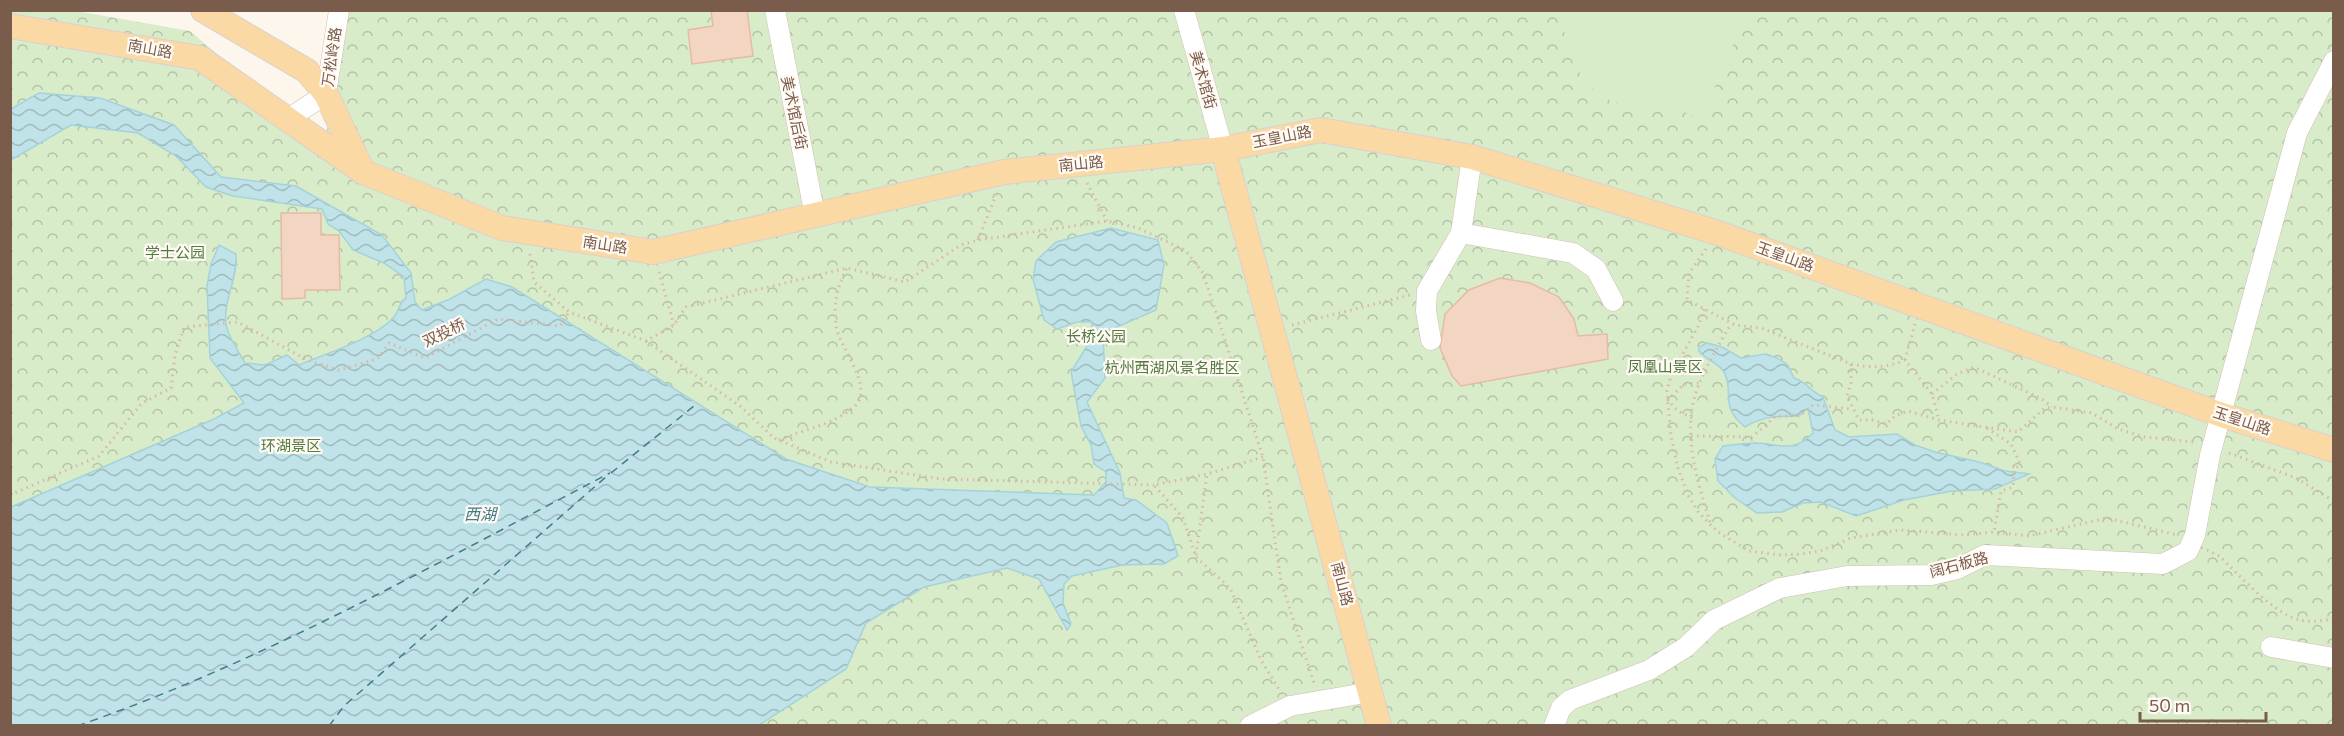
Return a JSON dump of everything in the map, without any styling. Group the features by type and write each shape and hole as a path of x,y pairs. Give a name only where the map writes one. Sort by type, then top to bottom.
{"main road":[{"path":"203,10 307,71 326,94 363,172"},
{"name":"南山路","path":"15,30 200,58 363,172 502,228 653,252 1004,172 1223,149 1379,726"},
{"name":"玉皇山路","path":"1223,149 1321,130 1472,157 1718,233 2222,416 2334,450"}],"street":[{"name":"万松岭路","path":"288,119 326,94 339,10"},
{"name":"美术馆后街","path":"775,10 816,216"},
{"name":"美术馆街","path":"1184,10 1223,149"},
{"path":"2192,541 2213,448 2296,133 2334,61"},
{"path":"1431,340 1427,291 1461,233 1472,157"},
{"path":"1461,233 1573,253 1596,268 1613,302"},
{"name":"阔石板路","path":"1554,726 1561,708 1570,699 1649,670 1686,647 1714,620 1780,588 1847,576 1931,575 1957,569 1984,555 2163,564 2188,551 2192,541"},
{"path":"2271,647 2334,658"},
{"path":"1250,726 1290,706 1371,692"}],"path":[{"path":"1077,165 1107,221"},
{"path":"978,240 1004,172"},
{"path":"646,341 674,325 686,307 847,268 905,282 961,245 978,240 1107,221 1138,228 1185,250 1203,273 1263,457 1281,582 1319,701"},
{"path":"528,232 534,282 569,312 646,341 740,406 779,440 831,462 942,479 1154,484 1207,474 1263,457"},
{"path":"1718,233 1689,273 1687,300 1731,323 1780,335 1851,364 1875,368 1890,366 1905,360"},
{"path":"653,252 674,325"},
{"path":"779,440 807,428 829,422 860,400 862,389 837,329 835,298 847,268"},
{"path":"1272,330 1427,291"},
{"path":"1905,360 1921,305"},
{"path":"1704,309 1671,375 1668,400 1671,436 1678,468 1688,495 1699,513 1710,524 1749,551 1781,555 1820,551 1851,538 1901,530 1963,535 1994,532 2029,536 2107,518 2163,530 2192,541 2219,556 2277,609 2289,616 2310,621 2334,619"},
{"name":"双投桥","path":"10,495 99,456 142,403 171,388 175,355 184,327 238,322 308,360 339,370 377,359 389,343 424,358 498,320 560,326 569,312"},
{"path":"1710,524 1693,458 1692,418 1694,399 1700,383 1731,323"},
{"path":"1905,360 1932,394 1939,420"},
{"path":"1851,364 1851,383 1847,396 1859,420 1872,420 1886,424 1895,416 1908,411 1939,420 2018,432 2045,408 2092,413 2118,429 2145,437 2181,439 2296,478 2334,501"},
{"path":"1932,394 1957,374 1974,367 2042,399 2052,407"},
{"path":"1668,400 1684,384 1700,383"},
{"path":"1668,400 1678,411 1692,418"},
{"path":"1691,436 1752,437 1776,416 1799,416 1813,405 1852,409"},
{"path":"1985,427 2011,444 2020,463 2014,471 2013,487 2001,491 1994,532"},
{"path":"1196,557 1207,474"},
{"path":"1154,484 1183,518 1196,557 1230,588 1261,660 1290,706"}],"green space":[{"path":"1565,10 1748,11 1700,121 1676,107 1643,109 1612,102 1587,85 1571,59 1562,22"},
{"name":"杭州西湖风景名胜区","path":"10,11 76,11 190,31 324,144 345,11 2333,11 2333,725 11,725"}],"water":[{"name":"西湖","path":"39,93 100,98 174,125 221,177 296,186 382,235 411,273 415,302 422,310 450,299 486,279 512,287 786,459 870,487 1094,495 1106,482 1106,472 1094,464 1091,445 1081,426 1071,372 1090,341 1092,322 1077,322 1057,329 1044,320 1033,279 1036,261 1056,242 1111,228 1158,240 1164,265 1156,310 1103,333 1105,378 1087,402 1120,473 1124,498 1136,500 1167,523 1178,556 1164,564 1122,565 1072,576 1064,584 1063,603 1071,624 1067,630 1039,579 1007,568 924,587 866,623 846,669 759,725 11,725 11,507 214,419 244,403 210,358 207,286 211,264 219,245 236,254 226,324 231,339 245,363 265,365 287,355 299,365 336,351 363,339 386,325 406,298 404,277 384,263 353,250 339,231 328,224 322,209 233,196 206,187 176,156 138,133 71,125 11,160 11,109"},
{"path":"1707,343 1722,347 1741,358 1766,354 1787,364 1794,378 1823,397 1835,430 1849,437 1897,434 1915,445 1935,452 1979,462 2005,471 2029,474 1995,489 1952,491 1904,500 1856,516 1821,502 1803,503 1782,512 1757,513 1735,498 1718,481 1715,459 1723,446 1756,443 1786,446 1799,444 1813,433 1808,408 1799,416 1764,419 1745,427 1729,405 1727,379 1724,372 1699,351 1699,347"}],"building":[{"path":"711,10 747,10 753,56 692,64 688,30 713,26"},
{"path":"281,213 321,213 321,235 339,235 340,290 305,290 305,298 282,299"},
{"path":"1500,278 1530,283 1559,297 1574,319 1578,336 1607,334 1608,359 1461,386 1452,376 1440,348 1445,314 1469,290"}],"ferry route":[{"path":"611,473 694,406"},
{"path":"77,726 146,700 282,642 610,473"},
{"path":"329,726 344,706 607,476"}],"park label":[{"name":"学士公园","path":"175,253"},
{"name":"长桥公园","path":"1096,337"},
{"name":"凤凰山景区","path":"1665,367"},
{"name":"环湖景区","path":"291,446"}]}
